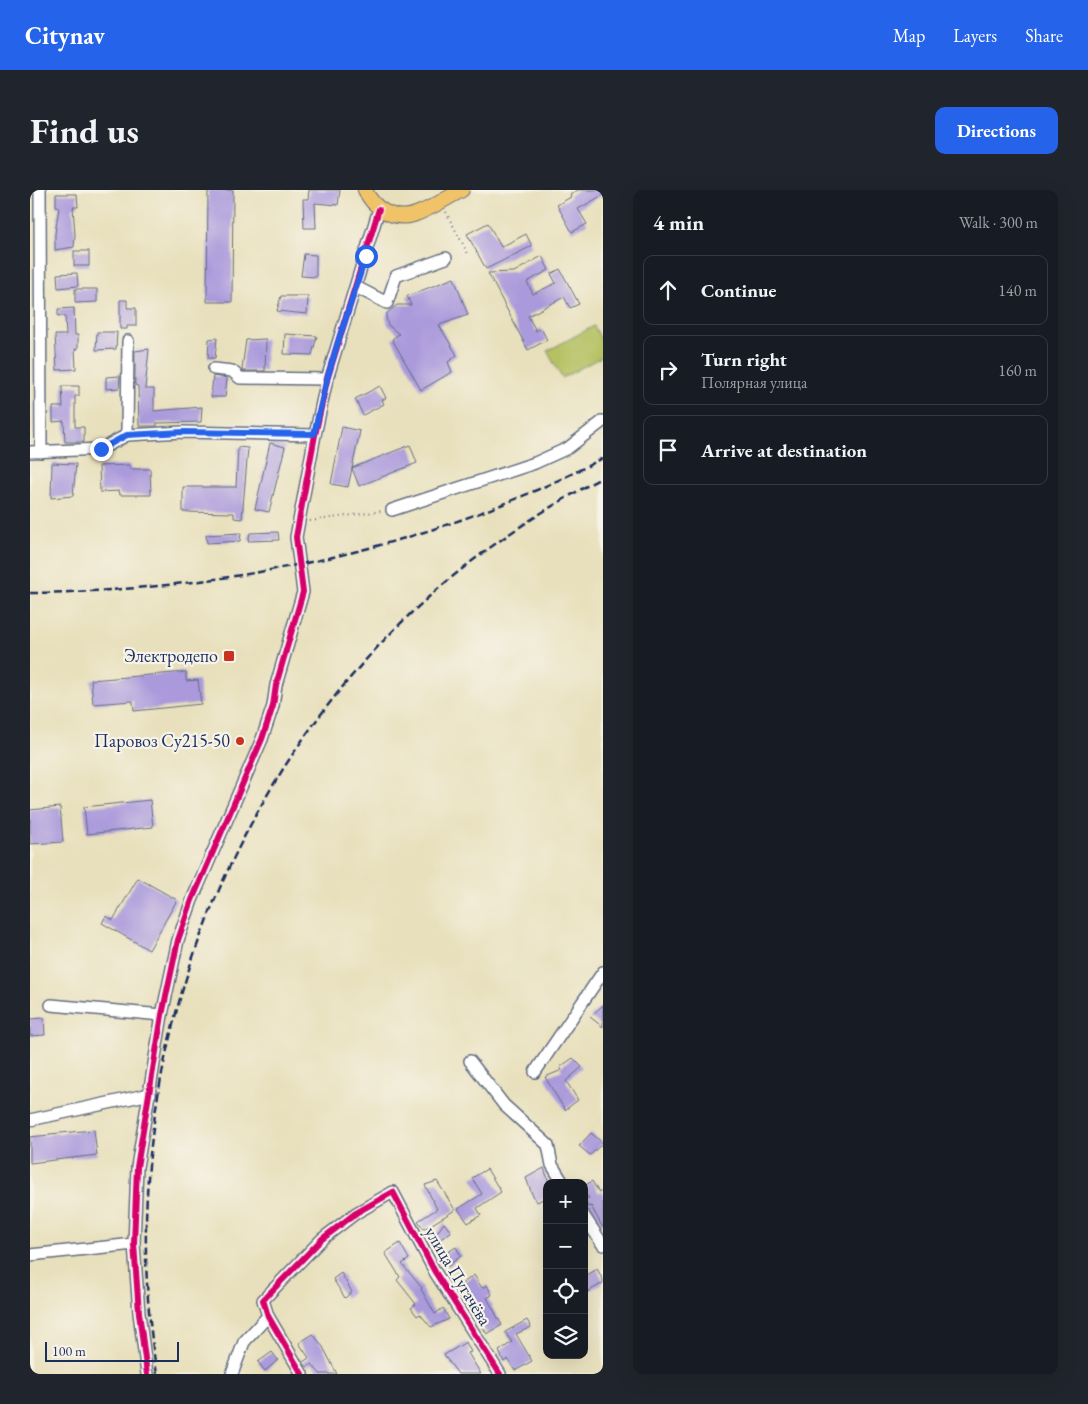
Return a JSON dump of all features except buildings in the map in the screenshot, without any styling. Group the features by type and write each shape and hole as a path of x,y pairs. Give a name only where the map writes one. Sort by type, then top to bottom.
{"main road":[{"path":"365,190 379,209 396,217 412,215 462,190"}],"street":[{"path":"40,190 35,215 35,452 101,449 127,435 183,432 314,434"},
{"path":"148,1374 139,1313 134,1244 137,1167 162,1015 178,940 192,900 262,739 273,706 276,685 303,592 296,537 314,434 327,379 379,209"},
{"path":"356,286 386,302 396,276 446,258"},
{"path":"127,435 128,341"},
{"path":"214,370 232,371 240,378 327,379"},
{"path":"392,510 535,463 568,448 603,421"},
{"path":"535,1072 603,972"},
{"path":"51,1005 162,1015"},
{"path":"470,1061 504,1105 548,1145 552,1165 561,1179"},
{"path":"30,1120 150,1094"},
{"name":"улица Пугачёва","path":"268,1316 263,1300 287,1274 329,1234 356,1213 393,1192 435,1272 500,1374"},
{"path":"588,1222 603,1245"},
{"path":"30,1255 134,1244"},
{"path":"232,1374 244,1342 268,1316 302,1374"}],"path":[{"path":"441,201 468,254"},
{"path":"299,522 392,510"}],"green space":[{"path":"594,326 603,343 603,356 562,378 547,351"}],"railway":[{"path":"30,593 177,584 325,559 397,540 468,517 537,490 603,458"},
{"path":"157,1374 146,1266 150,1158 167,1050 197,945 240,845 295,751 361,665 439,588 477,557 538,515 603,477"}],"cycle path":[{"path":"147,1374 139,1313 134,1244 137,1167 162,1015 178,940 192,900 262,739 273,706 276,685 303,592 296,537 315,435 327,379 379,209"},
{"path":"302,1374 268,1316 263,1300 322,1239 356,1213 393,1192 435,1272 500,1374"}],"place":[{"name":"Электродепо","path":"229,656"},
{"name":"Паровоз Су215-50","path":"240,741"}],"route":[{"path":"101,449 127,435 183,432 314,434 327,379 366,256"}]}
